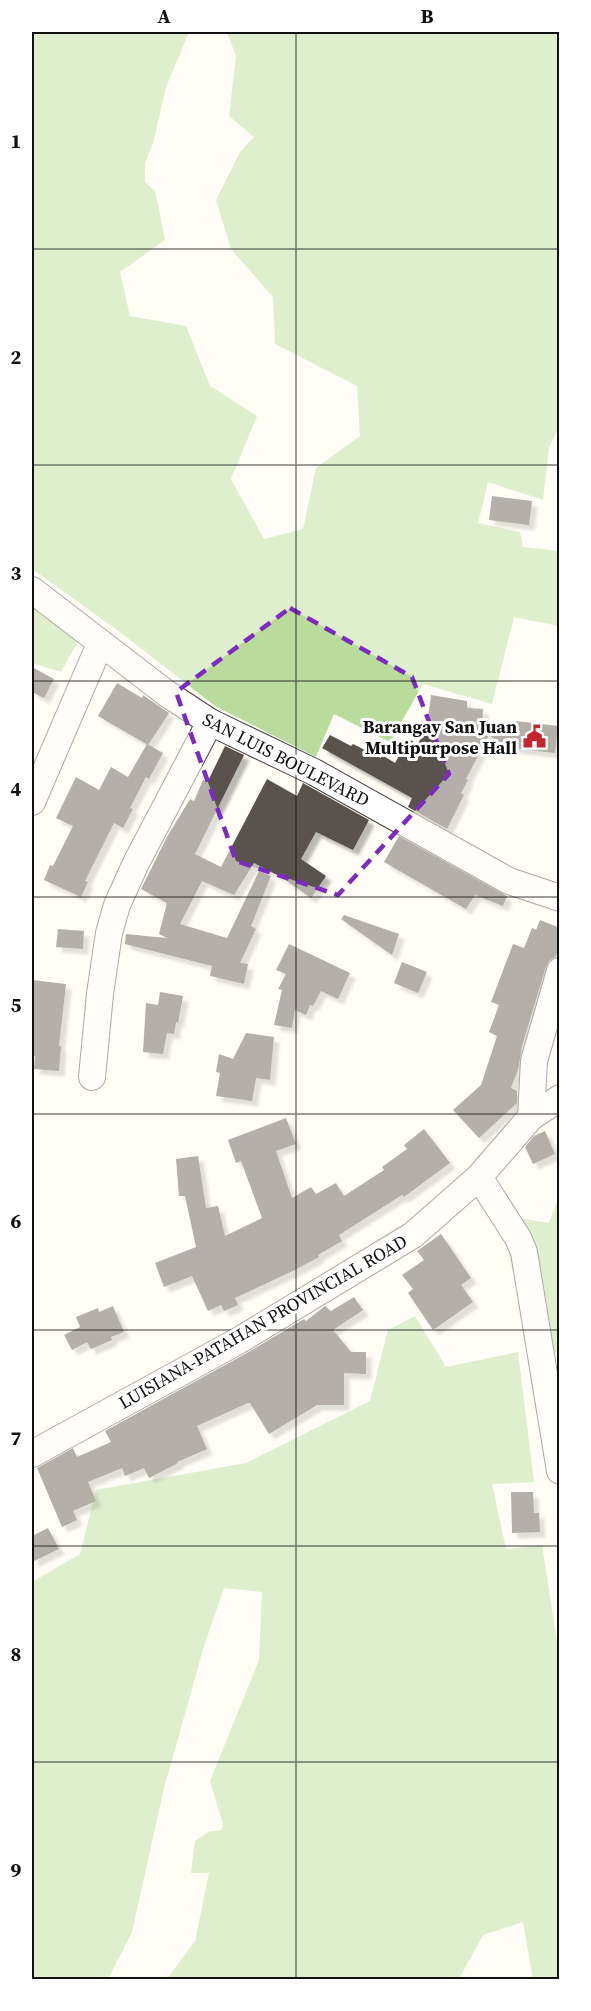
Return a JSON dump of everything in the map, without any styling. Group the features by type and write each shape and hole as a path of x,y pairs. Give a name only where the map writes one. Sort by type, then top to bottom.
{"street":[{"name":"SAN LUIS BOULEVARD","path":"32,590 166,693 210,722 315,772 509,881 560,898"},
{"path":"32,802 100,644"},
{"path":"92,1077 108,943 117,904 210,722"},
{"path":"531,1117 534,1061 560,971"},
{"name":"LUISIANA-PATAHAN PROVINCIAL ROAD","path":"32,1454 238,1341 412,1235 479,1177 531,1117 560,1098"},
{"path":"479,1177 518,1238 524,1252 560,1471"}],"highlighted area":[{"path":"290,608 412,677 449,774 338,895 236,861 176,692"}],"green space":[{"path":"32,32 189,32 166,87 153,143 145,163 145,182 155,191 165,240 120,272 130,316 186,326 210,386 257,416 231,479 264,539 303,529 316,468 360,436 357,386 275,344 273,297 231,249 216,200 240,152 254,137 229,116 236,56 227,32 559,32 559,428 549,447 543,500 488,482 478,523 520,532 523,547 559,551 559,626 514,617 492,704 423,684 390,742 334,714 316,757 215,706 117,630 32,569"},
{"path":"32,595 82,634 61,672 32,663"},
{"path":"559,1196 559,1352 531,1353 500,1215 549,1223"},
{"path":"415,1316 446,1367 518,1352 534,1482 492,1484 506,1549 542,1545 559,1654 559,1979 533,1979 523,1922 483,1935 459,1979 167,1979 195,1941 209,1873 191,1873 195,1841 208,1832 222,1830 223,1824 210,1781 259,1660 262,1592 224,1588 204,1646 164,1788 132,1932 108,1979 32,1979 32,1582 80,1554 96,1490 246,1463 370,1401 388,1330"}],"building":[{"path":"492,496 532,501 529,525 489,520"},
{"path":"32,667 54,679 44,698 32,692"},
{"path":"117,683 142,698 143,695 169,713 148,745 98,716"},
{"path":"431,695 467,701 467,708 483,709 482,730 514,730 516,721 558,726 555,753 504,747 489,735 466,779 468,780 461,793 464,795 447,829 408,807 412,798 322,748 330,735 381,758 382,755 395,763 408,739 418,744 427,726"},
{"path":"147,744 163,753 149,779 146,777 130,808 133,809 123,828 114,823 85,881 88,882 81,897 44,880 50,865 53,866 73,826 56,818 76,777 99,790 111,767 128,777"},
{"path":"225,746 244,755 195,854 221,867 267,779 297,796 303,783 369,820 353,850 316,832 301,859 326,876 311,898 281,877 254,863 234,895 202,881 180,924 227,938 259,871 271,876 251,926 256,929 240,963 248,964 244,984 210,976 212,966 125,944 126,934 167,938 159,934 167,903 141,889 167,837 190,799 194,801 203,780 208,781"},
{"path":"399,836 507,896 503,906 475,895 466,909 384,862"},
{"path":"344,915 399,934 392,955 341,919"},
{"path":"540,920 560,928 560,947 546,967 522,1046 518,1070 511,1088 517,1091 517,1103 479,1138 453,1110 481,1085 497,1036 489,1032 499,1005 491,1002 513,944 524,948 532,928 536,930"},
{"path":"58,929 84,931 83,949 56,947"},
{"path":"289,944 350,973 338,999 321,991 313,1006 310,1005 306,1015 295,1010 292,1028 274,1025 282,990 278,989 286,974 276,970"},
{"path":"402,962 427,972 418,993 394,983"},
{"path":"32,980 66,984 59,1046 61,1046 59,1071 34,1069"},
{"path":"160,992 183,996 178,1023 176,1022 174,1034 167,1033 163,1054 143,1052 146,1003 158,1005"},
{"path":"246,1033 274,1037 270,1080 256,1078 252,1101 216,1096 220,1073 216,1072 219,1054 233,1059"},
{"path":"286,1118 296,1144 276,1151 292,1198 311,1187 316,1194 336,1183 344,1196 384,1170 382,1167 407,1149 404,1145 424,1129 450,1163 404,1197 402,1195 339,1235 342,1241 318,1255 319,1257 235,1298 238,1305 224,1311 221,1305 208,1311 192,1276 164,1287 155,1263 196,1247 185,1196 179,1196 176,1159 198,1156 206,1208 218,1206 225,1236 262,1218 241,1161 236,1163 228,1140"},
{"path":"545,1131 555,1154 533,1164 525,1147 534,1136"},
{"path":"441,1234 471,1278 461,1285 473,1302 433,1330 408,1293 413,1289 402,1275 424,1260 417,1251"},
{"path":"354,1297 363,1310 333,1330 351,1352 366,1352 366,1374 344,1373 344,1405 317,1405 269,1434 248,1403 197,1426 207,1449 149,1478 144,1468 125,1476 122,1468 88,1482 96,1501 73,1511 77,1520 62,1527 37,1468 73,1448 77,1457 111,1442 105,1431 304,1319 306,1321 325,1306 331,1311"},
{"path":"113,1306 124,1332 91,1349 87,1342 72,1350 64,1335 80,1327 76,1317 98,1308 99,1312"},
{"path":"511,1492 533,1492 534,1513 539,1513 540,1532 512,1533"},
{"path":"48,1528 59,1549 32,1562 32,1536"}],"place":[{"name":"Barangay San Juan Multipurpose Hall","path":"535,737"}]}
